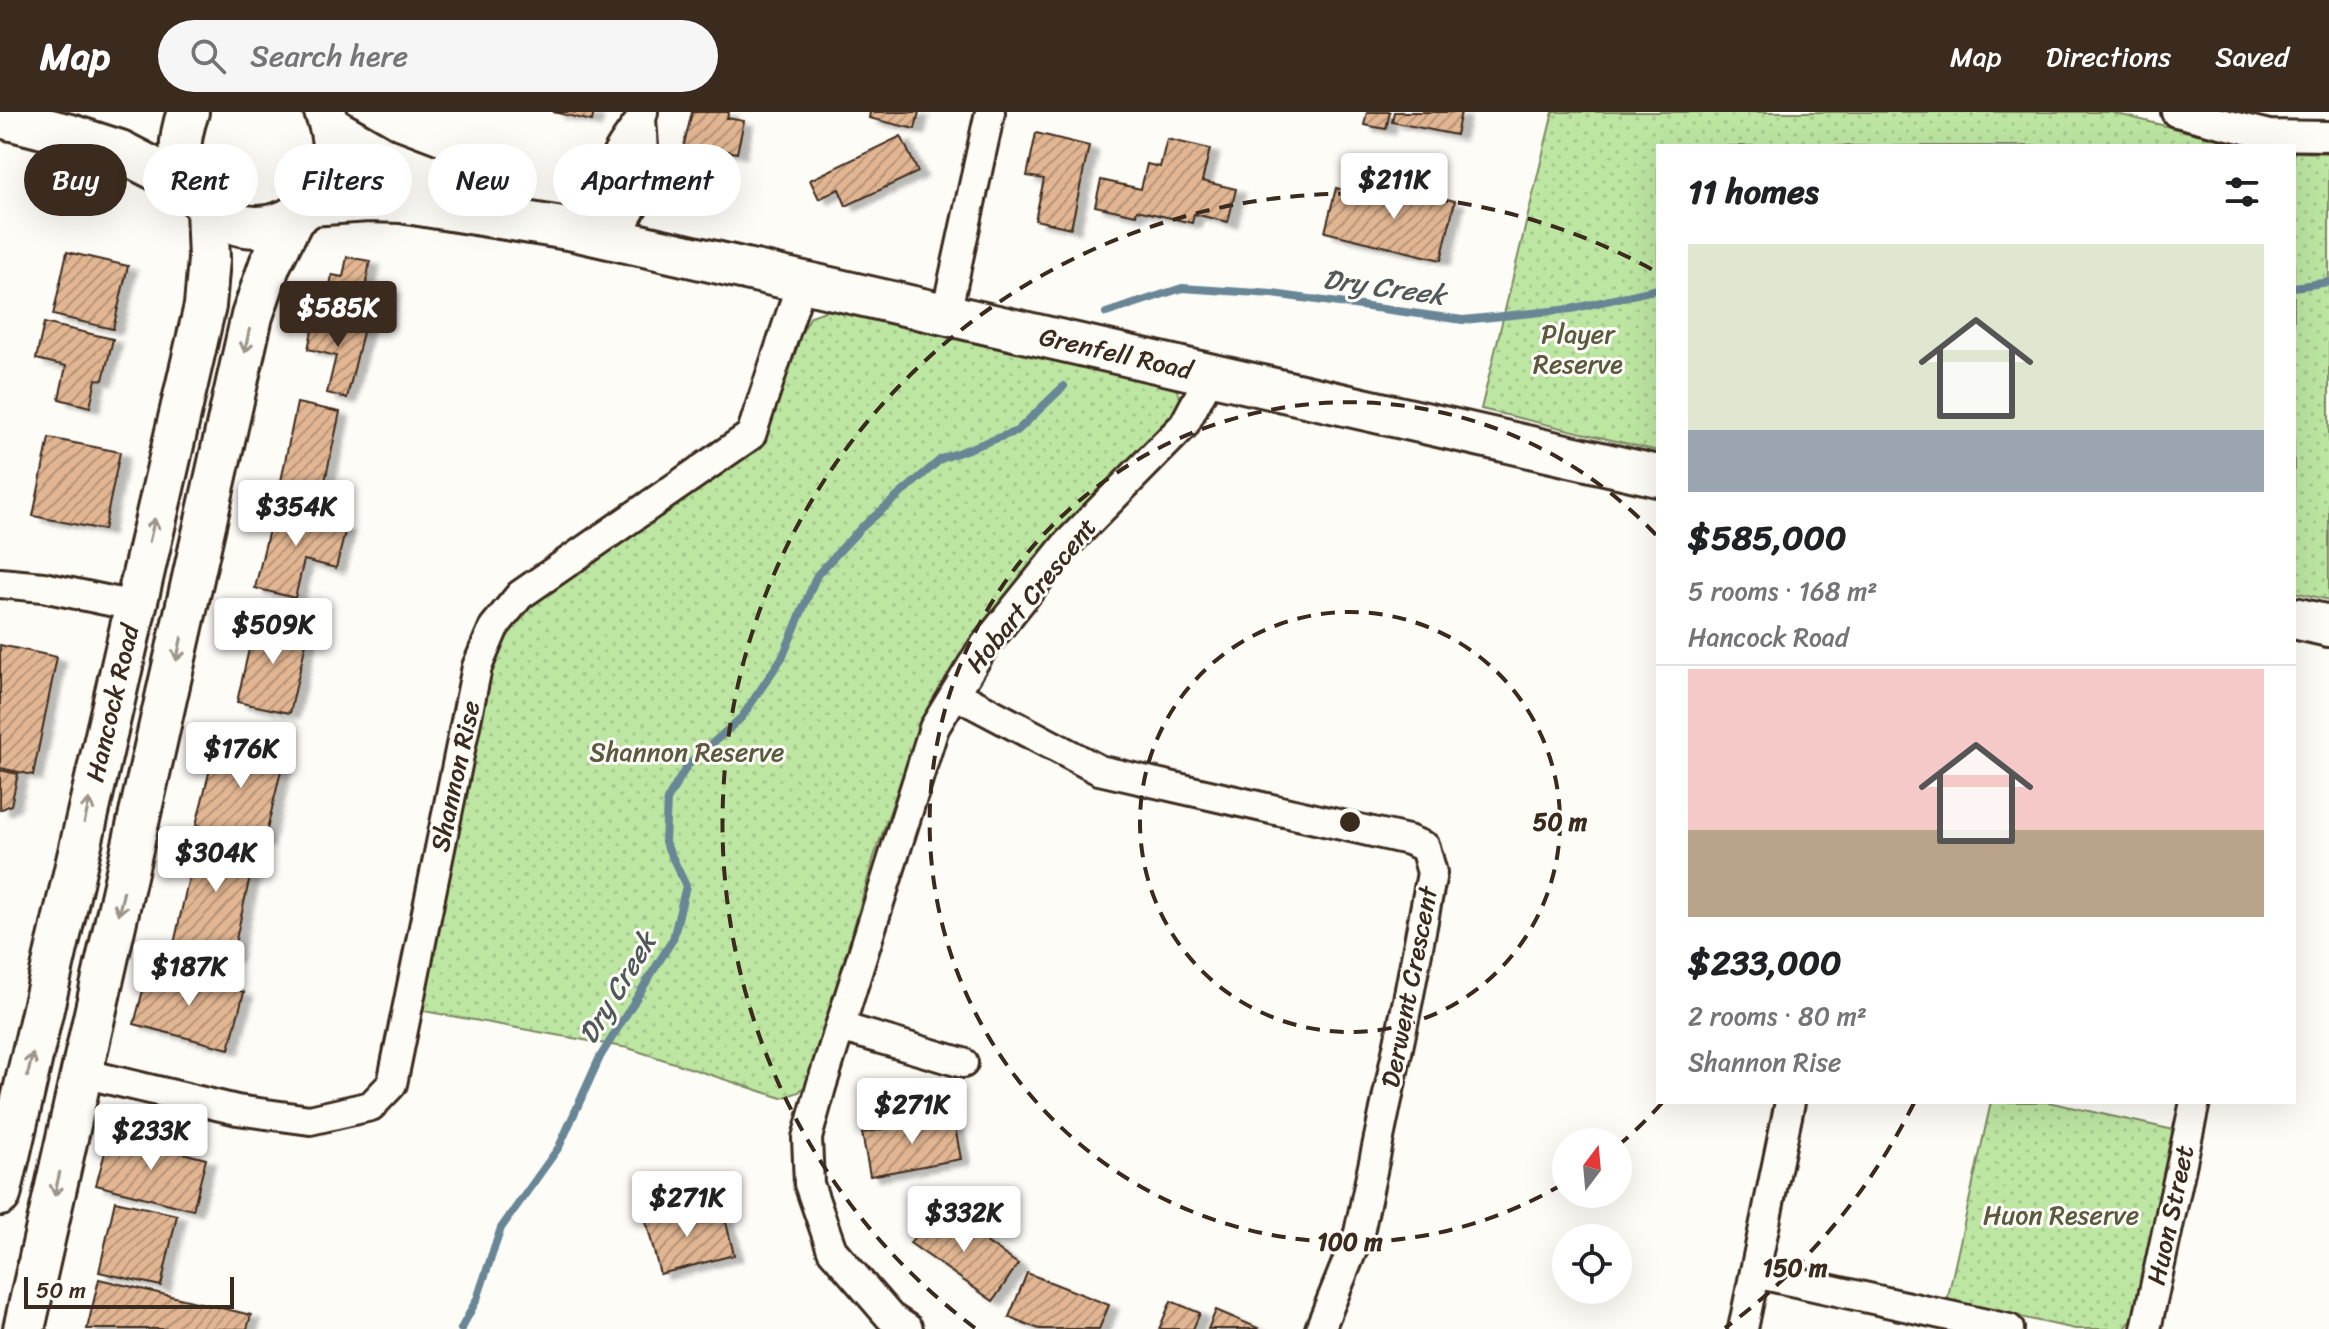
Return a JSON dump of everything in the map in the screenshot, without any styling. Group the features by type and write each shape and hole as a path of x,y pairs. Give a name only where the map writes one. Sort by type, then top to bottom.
{"main road":[{"name":"Hancock Road","path":"179,144 188,112"},
{"path":"0,117 120,151 143,165"},
{"name":"Hancock Road","path":"329,120 334,144"},
{"name":"Grenfell Road","path":"329,120 384,158 574,230"},
{"name":"Grenfell Road","path":"412,204 574,230 1656,476"},
{"name":"Hancock Road","path":"0,1195 205,306 209,259 201,216"},
{"name":"Grenfell Road","path":"222,216 250,226 273,225 292,216"},
{"name":"Hancock Road","path":"24,1329 252,316 270,264 299,216"}],"street":[{"path":"946,314 990,112"},
{"path":"2176,112 2269,135 2329,136"},
{"path":"614,239 610,197 615,158 642,116"},
{"name":"Shannon Rise","path":"82,1073 237,1110 310,1120 371,1106 392,1084 477,667 494,627 520,595 751,435 802,281"},
{"name":"Hobart Crescent","path":"908,1329 890,1317 832,1250 809,1184 807,1138 934,728 982,649 1066,545 1184,425 1211,374"},
{"path":"0,583 43,587 134,606"},
{"name":"Derwent Crescent","path":"955,694 1099,770 1408,840 1425,847 1432,873 1359,1233 1320,1329"},
{"path":"840,1027 963,1063"},
{"path":"1743,1329 1790,1104"},
{"name":"Huon Street","path":"2146,1329 2195,1104"},
{"path":"1755,1273 2009,1329"}],"green space":[{"name":"Player Reserve","path":"1553,112 2110,112 2237,144 1656,144 1656,451 1481,409"},
{"path":"2296,152 2329,153 2329,600 2296,592"},
{"name":"Shannon Reserve","path":"841,310 1168,383 1178,392 1181,411 921,723 874,857 810,1080 799,1092 782,1098 628,1048 418,1010 488,670 504,633 529,602 762,444 802,332 811,316"},
{"name":"Huon Reserve","path":"1991,1104 2057,1104 2174,1130 2133,1317 2125,1329 2075,1329 1947,1301"}],"building":[{"path":"553,112 594,112 592,121"},
{"path":"692,112 729,112 727,118 744,121 739,144 684,144"},
{"path":"870,112 919,112 915,129 869,118"},
{"path":"1367,112 1390,112 1386,129 1364,125"},
{"path":"1394,112 1461,112 1456,135 1392,122"},
{"path":"1036,133 1089,146 1071,228 1035,220 1044,179 1027,176"},
{"path":"901,136 918,172 846,206 839,189 819,199 810,180"},
{"path":"1167,139 1210,149 1202,181 1236,189 1228,222 1194,214 1192,223 1137,210 1136,215 1095,206 1101,180 1141,189 1147,164 1160,167"},
{"path":"1398,187 1455,201 1441,260 1325,232 1336,188 1394,202"},
{"path":"67,252 128,266 113,329 53,315"},
{"path":"347,257 370,261 366,284 390,289 384,324 325,313 332,275 343,277"},
{"path":"316,313 365,324 347,398 327,393 336,356 308,349"},
{"path":"44,323 113,339 103,380 96,379 90,407 59,399 66,366 36,359"},
{"path":"297,403 340,412 323,490 281,481"},
{"path":"49,438 120,452 104,530 33,516"},
{"path":"276,500 315,510 312,520 346,528 336,568 304,560 295,598 255,588"},
{"path":"256,618 309,630 290,713 237,702"},
{"path":"0,645 57,657 33,775 0,768"},
{"path":"218,737 285,754 264,842 196,825"},
{"path":"0,770 18,774 11,805 0,810"},
{"path":"199,832 257,845 232,957 174,944"},
{"path":"149,968 244,992 229,1049 134,1024"},
{"path":"953,1116 961,1159 870,1176 862,1133"},
{"path":"110,1134 206,1159 193,1210 96,1185"},
{"path":"115,1201 177,1215 161,1286 99,1272"},
{"path":"698,1204 703,1223 725,1218 734,1255 660,1274 645,1217"},
{"path":"936,1207 1018,1264 993,1301 910,1243"},
{"path":"1027,1273 1109,1305 1099,1329 1039,1329 1009,1317"},
{"path":"99,1279 251,1315 247,1329 87,1329"},
{"path":"1171,1301 1200,1313 1193,1329 1159,1329"},
{"path":"1216,1310 1258,1328 1208,1329"}],"waterway":[{"name":"Dry Creek","path":"2296,287 2329,282"},
{"name":"Dry Creek","path":"1106,313 1182,288 1273,294 1463,320 1571,309 1656,289"},
{"name":"Dry Creek","path":"461,1329 477,1299 501,1228 559,1147 600,1057 673,939 686,886 665,842 667,800 687,766 742,717 783,656 817,575 861,528 941,459 1017,431 1064,386"}]}
